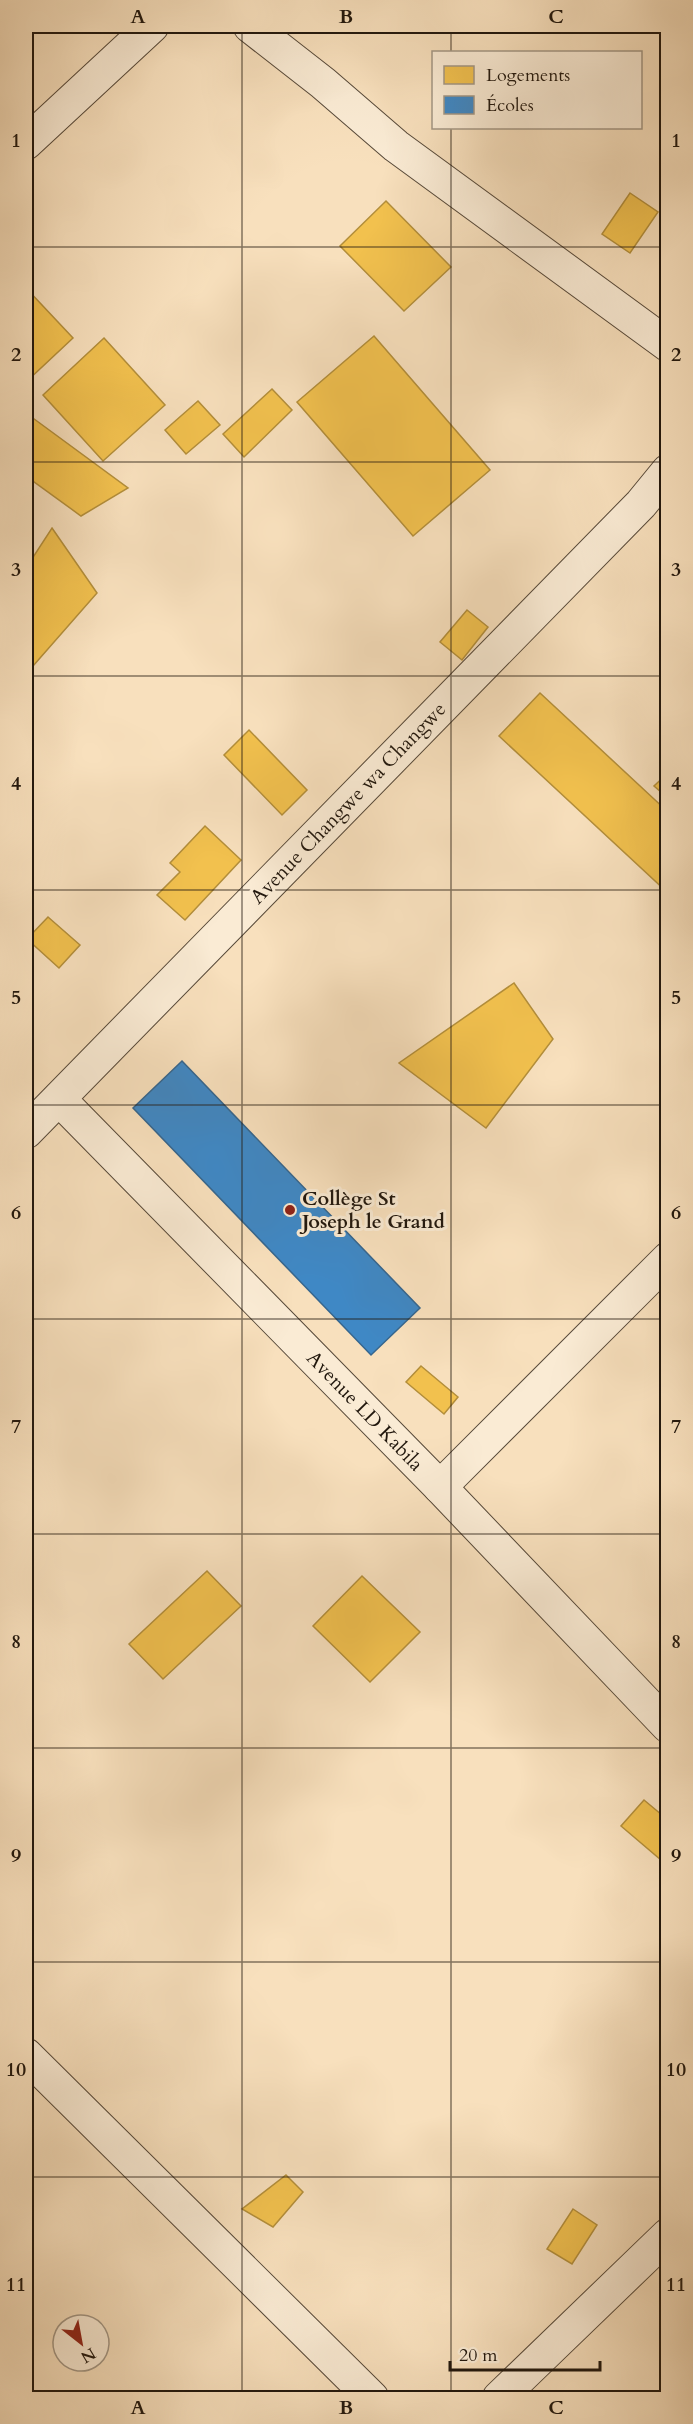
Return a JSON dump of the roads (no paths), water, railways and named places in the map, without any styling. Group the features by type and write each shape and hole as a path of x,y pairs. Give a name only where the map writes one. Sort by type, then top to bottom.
{"street":[{"path":"26,142 152,26"},
{"path":"250,26 323,83 396,146 668,345"},
{"name":"Avenue Changwe wa Changwe","path":"26,1132 633,512 668,471"},
{"name":"Avenue LD Kabila","path":"59,1099 440,1487 668,1726"},
{"path":"440,1487 668,1259"},
{"path":"26,2055 372,2398"},
{"path":"499,2398 668,2235"}],"place":[{"name":"Collège St Joseph le Grand","path":"290,1210"}]}
